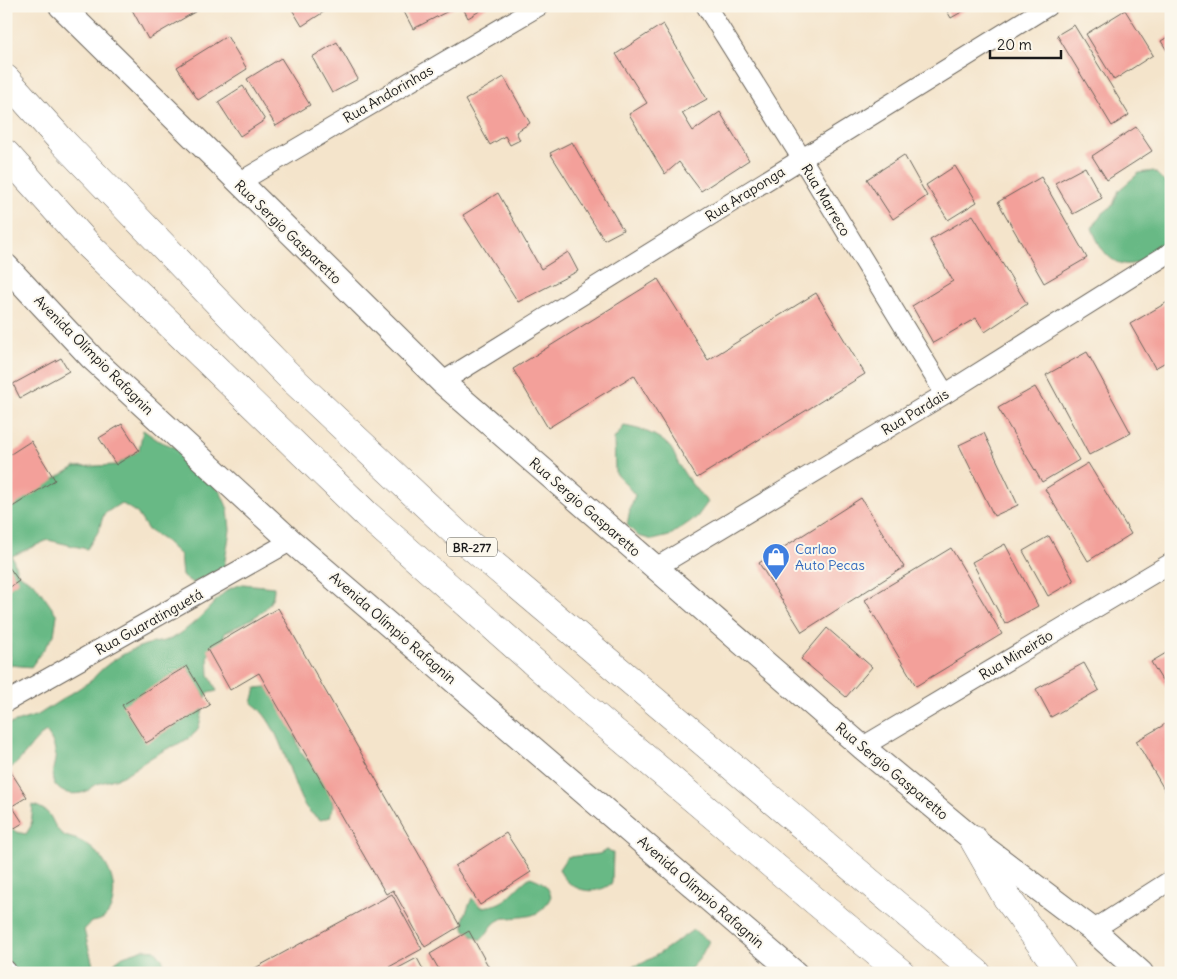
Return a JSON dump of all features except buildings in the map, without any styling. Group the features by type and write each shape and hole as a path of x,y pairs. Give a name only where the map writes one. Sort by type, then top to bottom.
{"highway":[{"name":"BR-277","path":"6,79 60,139 288,374 457,534 977,973"},
{"path":"6,154 88,245 366,514 581,704 901,973"},
{"path":"974,840 1007,898 1062,973"}],"street":[{"name":"Rua Sergio Gasparetto","path":"61,6 238,183 442,382 862,747 974,840 1093,930 1140,973"},
{"name":"Rua Andorinhas","path":"238,183 539,6"},
{"name":"Rua Marreco","path":"706,6 945,394"},
{"name":"Rua Araponga","path":"442,382 1048,6"},
{"name":"Rua Pardais","path":"655,568 945,394 1171,252"},
{"name":"Avenida Olímpio Rafagnin","path":"6,266 92,358 291,541 795,973"},
{"name":"Rua Guaratinguetá","path":"6,702 291,541"},
{"name":"Rua Mineirão","path":"862,747 1171,564"},
{"path":"1093,930 1171,880"}],"green space":[{"path":"1154,171 1171,188 1171,239 1159,250 1136,263 1116,262 1107,255 1099,244 1092,228 1102,214 1113,205 1119,190 1139,173"},
{"path":"624,426 649,433 665,442 689,480 708,502 697,517 669,536 653,540 638,536 627,525 635,495 615,472 614,439"},
{"path":"143,430 159,441 177,448 220,491 228,509 230,530 224,567 193,583 182,576 180,555 165,541 148,530 137,513 121,503 104,514 98,532 87,549 48,540 12,556 18,574 35,584 57,615 54,635 31,667 10,665 10,644 6,634 6,511 20,499 75,467 116,465 139,450"},
{"path":"243,584 274,587 273,596 269,604 257,616 225,633 222,643 208,655 209,675 217,691 208,693 195,733 183,742 157,754 122,776 92,786 87,791 80,793 64,792 53,782 55,749 46,732 36,740 15,765 9,769 6,767 6,725 38,715 92,680 109,663 123,654 145,645 175,637 198,619 224,592"},
{"path":"266,687 275,689 294,732 300,751 306,759 315,763 331,787 333,807 330,817 321,820 305,806 274,730 260,710 252,703 256,688"},
{"path":"33,805 49,814 55,826 62,834 80,841 96,852 111,876 114,895 109,912 102,919 91,922 84,930 95,973 16,973 6,954 6,822 16,832 26,834 31,826"},
{"path":"607,850 613,852 612,883 605,888 589,891 582,890 568,882 559,869 567,857 599,854"},
{"path":"530,877 544,884 551,896 544,908 539,912 529,916 500,919 481,940 472,936 464,929 464,917 472,898 481,907 498,904 504,901"},
{"path":"693,930 709,941 700,958 687,973 614,973 643,963"},
{"path":"144,949 155,950 169,973 113,973 115,962 123,956"}],"place":[{"name":"Carlao Auto Pecas","path":"776,581"}]}
